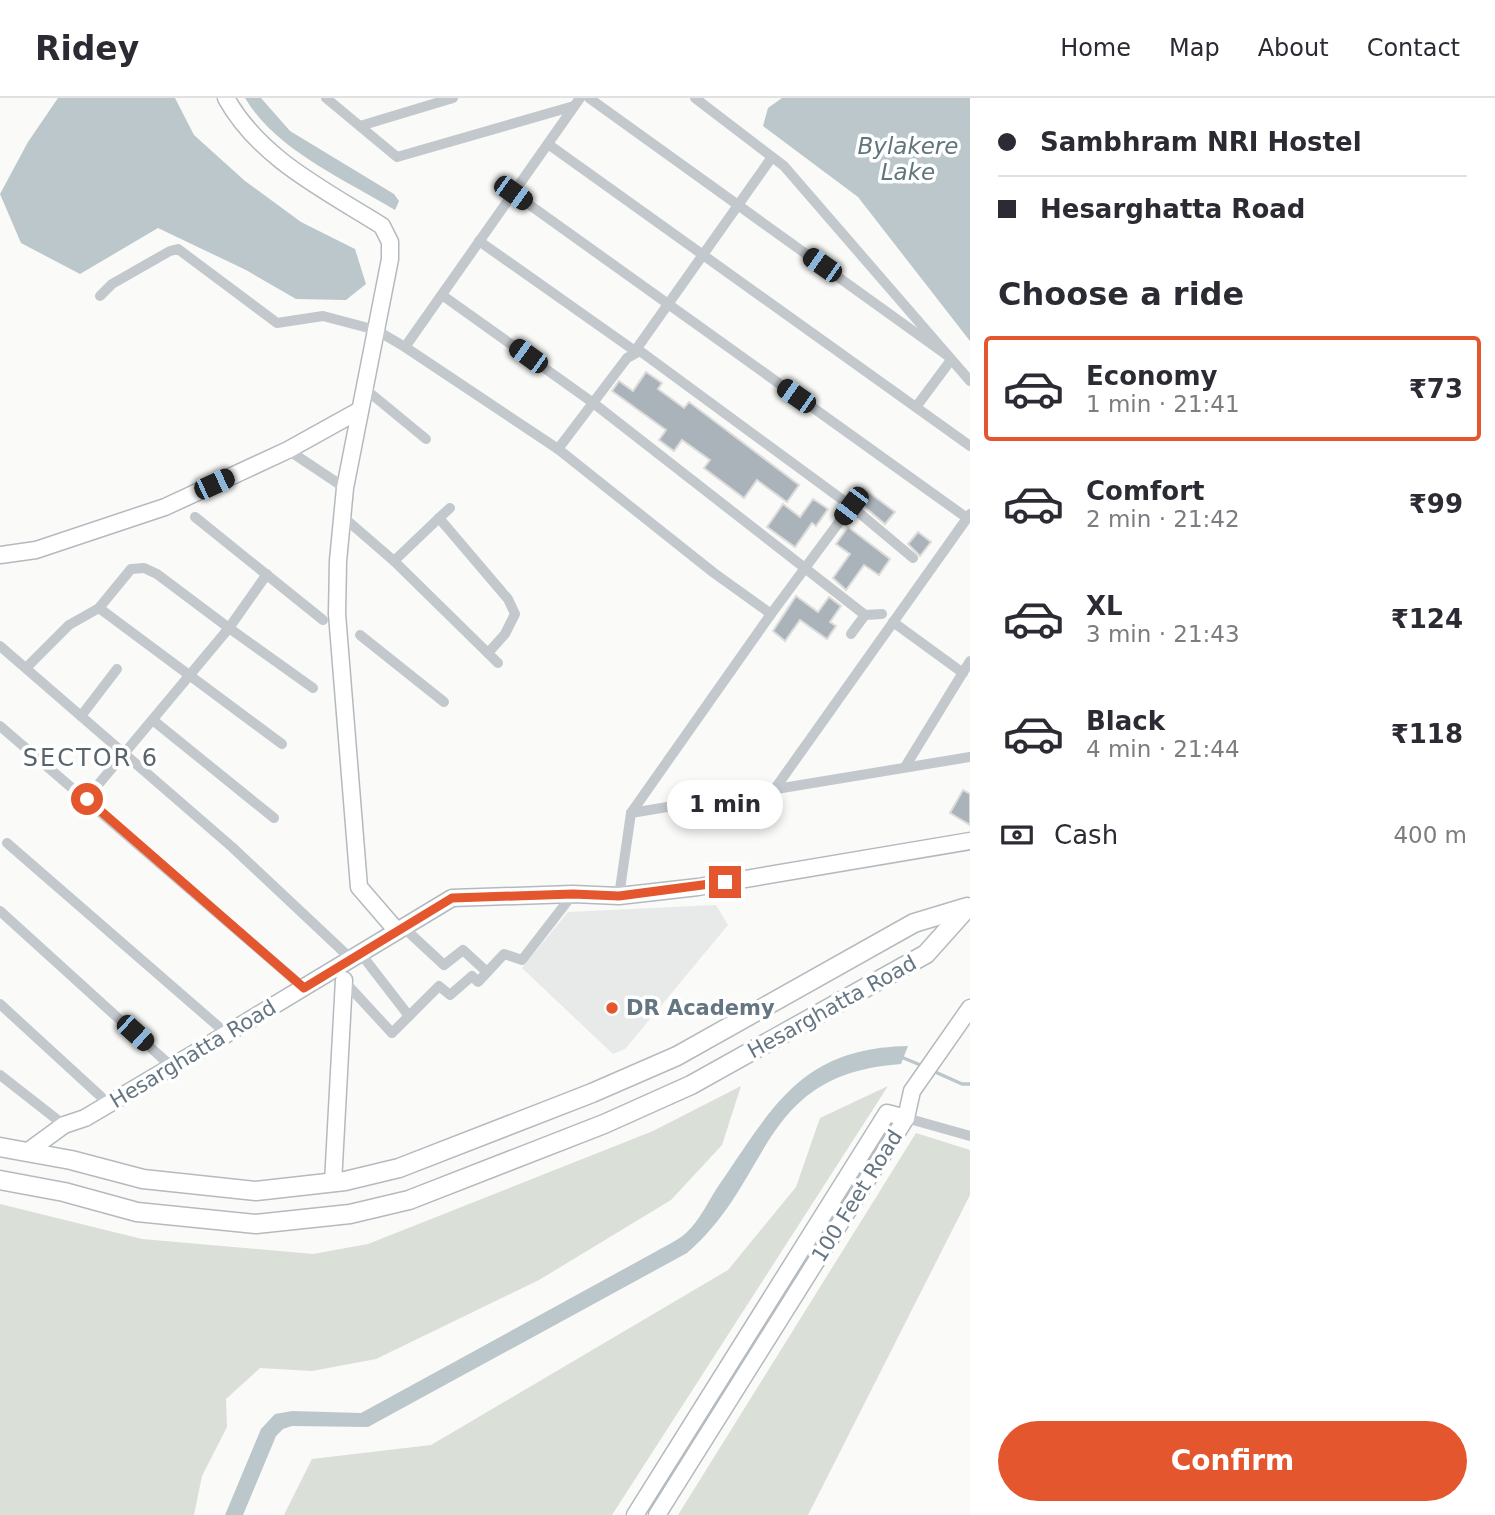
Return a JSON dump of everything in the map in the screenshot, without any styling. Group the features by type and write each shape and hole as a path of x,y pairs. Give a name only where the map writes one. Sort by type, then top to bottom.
{"main road":[{"path":"226,98 242,124 274,156 382,226 388,236 390,253 345,488 337,614 359,887 400,930"},
{"path":"0,555 36,551 165,507 288,450 360,410"},
{"name":"Hesarghatta Road","path":"27,1152 64,1125 85,1118 304,988 339,975 355,957 452,898 573,894 619,896 698,887 970,841"},
{"name":"Hesarghatta Road","path":"0,1180 64,1192 137,1212 256,1224 350,1214 409,1200 604,1124 691,1085 926,954 968,907"},
{"name":"Hesarghatta Road","path":"0,1147 71,1160 143,1179 256,1191 333,1183 399,1168 592,1093 677,1056 914,923 968,907"},
{"path":"333,1183 339,975"},
{"path":"906,1118 912,1091 970,1008"},
{"name":"100 Feet Road","path":"635,1515 887,1113 906,1118 657,1515"}],"street":[{"path":"326,98 397,157 577,102"},
{"path":"360,126 453,98"},
{"path":"589,98 950,358"},
{"path":"695,98 785,166 970,381"},
{"path":"405,347 577,102"},
{"path":"548,144 970,446"},
{"path":"558,449 592,402 635,351 772,157"},
{"path":"513,193 968,516 774,790"},
{"path":"479,241 635,351 640,351 673,373 851,506 913,558"},
{"path":"100,296 112,284 178,249 277,323 323,316 376,330 558,449 714,573 771,614"},
{"path":"442,295 592,402 866,615 882,614"},
{"path":"916,407 950,358"},
{"path":"364,388 426,439"},
{"path":"288,450 345,488"},
{"path":"619,896 631,814 771,614 851,506"},
{"path":"394,561 450,508"},
{"path":"342,516 394,561 498,663"},
{"path":"195,517 323,620"},
{"path":"439,518 508,599 515,614 505,634 488,653"},
{"path":"26,668 69,625 99,608 131,569 144,568 158,574 313,688"},
{"path":"87,799 123,753 190,677 267,574"},
{"path":"99,608 282,744"},
{"path":"852,634 866,615"},
{"path":"893,622 963,673"},
{"path":"360,635 444,702"},
{"path":"0,646 284,894 348,956 355,957 408,1016"},
{"path":"905,767 970,661"},
{"path":"81,716 117,670"},
{"path":"154,721 274,818"},
{"path":"0,726 304,988"},
{"path":"631,814 970,757"},
{"path":"7,843 227,1034"},
{"path":"339,975 392,1033 439,986 450,995 472,976 478,982 504,954 522,960 573,894"},
{"path":"0,911 172,1067"},
{"path":"400,930 444,965 463,950 487,972"},
{"path":"0,1004 109,1104"},
{"path":"0,1075 64,1125"},
{"path":"906,1118 970,1136"}],"shaded area":[{"name":"DR Academy","path":"716,905 728,925 625,1049 613,1054 522,968 568,912"},
{"path":"741,1086 722,1145 671,1200 539,1280 376,1359 312,1371 260,1368 226,1399 227,1427 202,1476 194,1515 0,1515 0,1204 142,1239 313,1254 368,1244 653,1131"},
{"path":"888,1086 612,1515 284,1515 312,1459 431,1445 728,1270 796,1187 820,1118"},
{"path":"916,1133 970,1150 970,1195 808,1515 678,1515"}],"water":[{"path":"58,98 175,98 194,135 245,181 301,222 355,249 366,284 346,300 296,299 246,270 158,228 80,274 21,243 0,194 28,142"},
{"path":"245,98 261,98 290,131 394,194 399,201 395,210 333,175 293,148 274,133"},
{"name":"Bylakere Lake","path":"782,98 970,98 970,341 858,197 763,126 768,108"},
{"path":"908,1046 901,1064 854,1072 819,1087 793,1108 715,1224 687,1253 368,1427 292,1426 283,1429 276,1436 243,1515 225,1515 261,1429 275,1414 292,1411 361,1413 672,1243 684,1235 695,1222 755,1133 792,1088 814,1071 840,1058 871,1049"}],"building":[{"path":"646,372 662,383 658,389 684,408 689,402 799,485 787,502 757,480 744,498 704,468 710,460 682,440 674,451 659,440 666,430 612,391 619,381 633,391"},
{"path":"863,488 895,512 885,524 855,499"},
{"path":"813,499 828,509 816,526 812,523 795,547 767,527 783,504 800,517"},
{"path":"848,527 890,559 879,575 864,565 846,590 833,578 850,554 836,544"},
{"path":"918,532 931,542 920,556 908,544"},
{"path":"796,596 818,612 829,597 841,606 830,622 836,626 827,639 800,620 785,641 773,631"},
{"path":"963,790 970,794 970,825 950,813"}],"waterway":[{"path":"901,1057 923,1066"},
{"path":"933,1071 962,1084 970,1084"}],"place":[{"name":"DR Academy","path":"612,1008"}],"district":[{"name":"SECTOR 6","path":"91,758"}],"route":[{"path":"87,799 304,988 452,898 573,894 619,896 725,882"}]}
